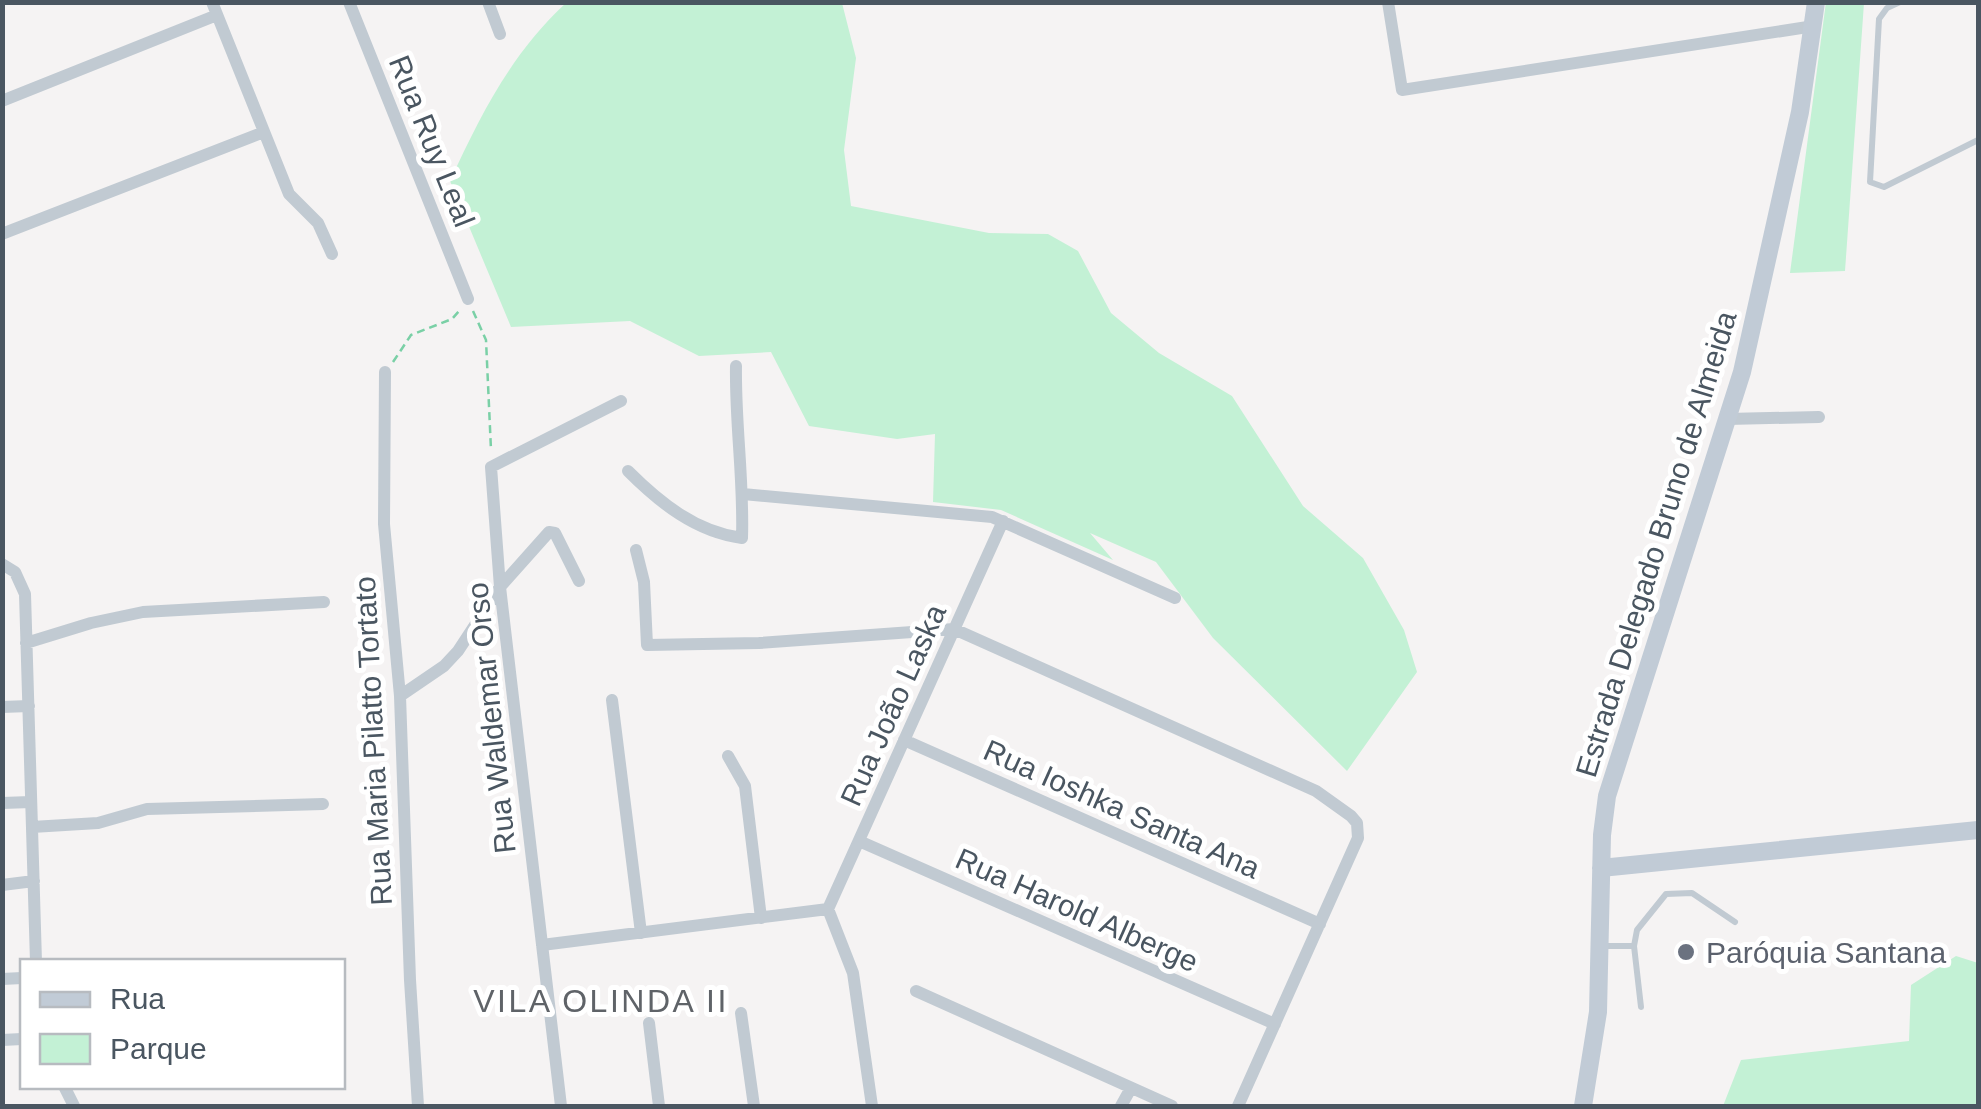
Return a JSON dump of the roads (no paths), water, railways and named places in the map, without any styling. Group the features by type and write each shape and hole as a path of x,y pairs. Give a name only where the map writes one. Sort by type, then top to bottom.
{"main road":[{"name":"Estrada Delegado Bruno de Almeida","path":"1583,1106 1598,1012 1604,817 1612,776 1745,358 1789,164 1816,2"},
{"path":"1601,868 1978,830"}],"street":[{"name":"Rua Ruy Leal","path":"349,2 468,299"},
{"path":"488,2 500,34"},
{"path":"1388,2 1402,90 1814,26"},
{"path":"2,102 215,9 289,194 318,223 332,254"},
{"path":"2,234 264,132"},
{"path":"628,471 682,516 702,527 742,538 744,494 735,406 736,366"},
{"name":"Rua Maria Pilatto Tortato","path":"386,372 384,524 400,696 418,1106"},
{"name":"Rua Waldemar Orso","path":"561,1106 500,587 491,467 621,402"},
{"path":"1727,419 1818,417"},
{"path":"744,494 984,516 1176,598"},
{"name":"Rua João Laska","path":"828,909 1003,521"},
{"path":"400,696 451,658 500,587 552,531 580,581"},
{"path":"636,550 644,582 647,645 954,629 1299,782 1341,806 1357,823 1358,838 1238,1106"},
{"path":"2,564 15,572 22,584 36,959"},
{"path":"26,643 143,612 324,602"},
{"path":"612,700 641,932"},
{"path":"2,707 28,706"},
{"name":"Rua Ioshka Santa Ana","path":"904,740 1320,924"},
{"path":"728,756 745,786 761,918"},
{"path":"2,803 31,802"},
{"path":"32,827 98,823 147,809 323,804"},
{"name":"Rua Harold Alberge","path":"859,841 1275,1024"},
{"path":"2,885 34,881"},
{"path":"542,945 828,909 853,973 872,1106"},
{"path":"916,991 1172,1106"},
{"path":"741,1013 754,1106"},
{"path":"649,1022 659,1106"},
{"path":"1121,1106 1131,1088"}],"lane":[{"path":"1900,2 1879,19 1870,182 1884,187 1978,140"},
{"path":"1641,1006 1634,946 1637,930 1666,894 1692,893 1735,922"},
{"path":"1600,946 1634,946"}],"place":[{"name":"Paróquia Santana","path":"1686,952"}],"district":[{"name":"VILA OLINDA II","path":"601,1001"}]}
